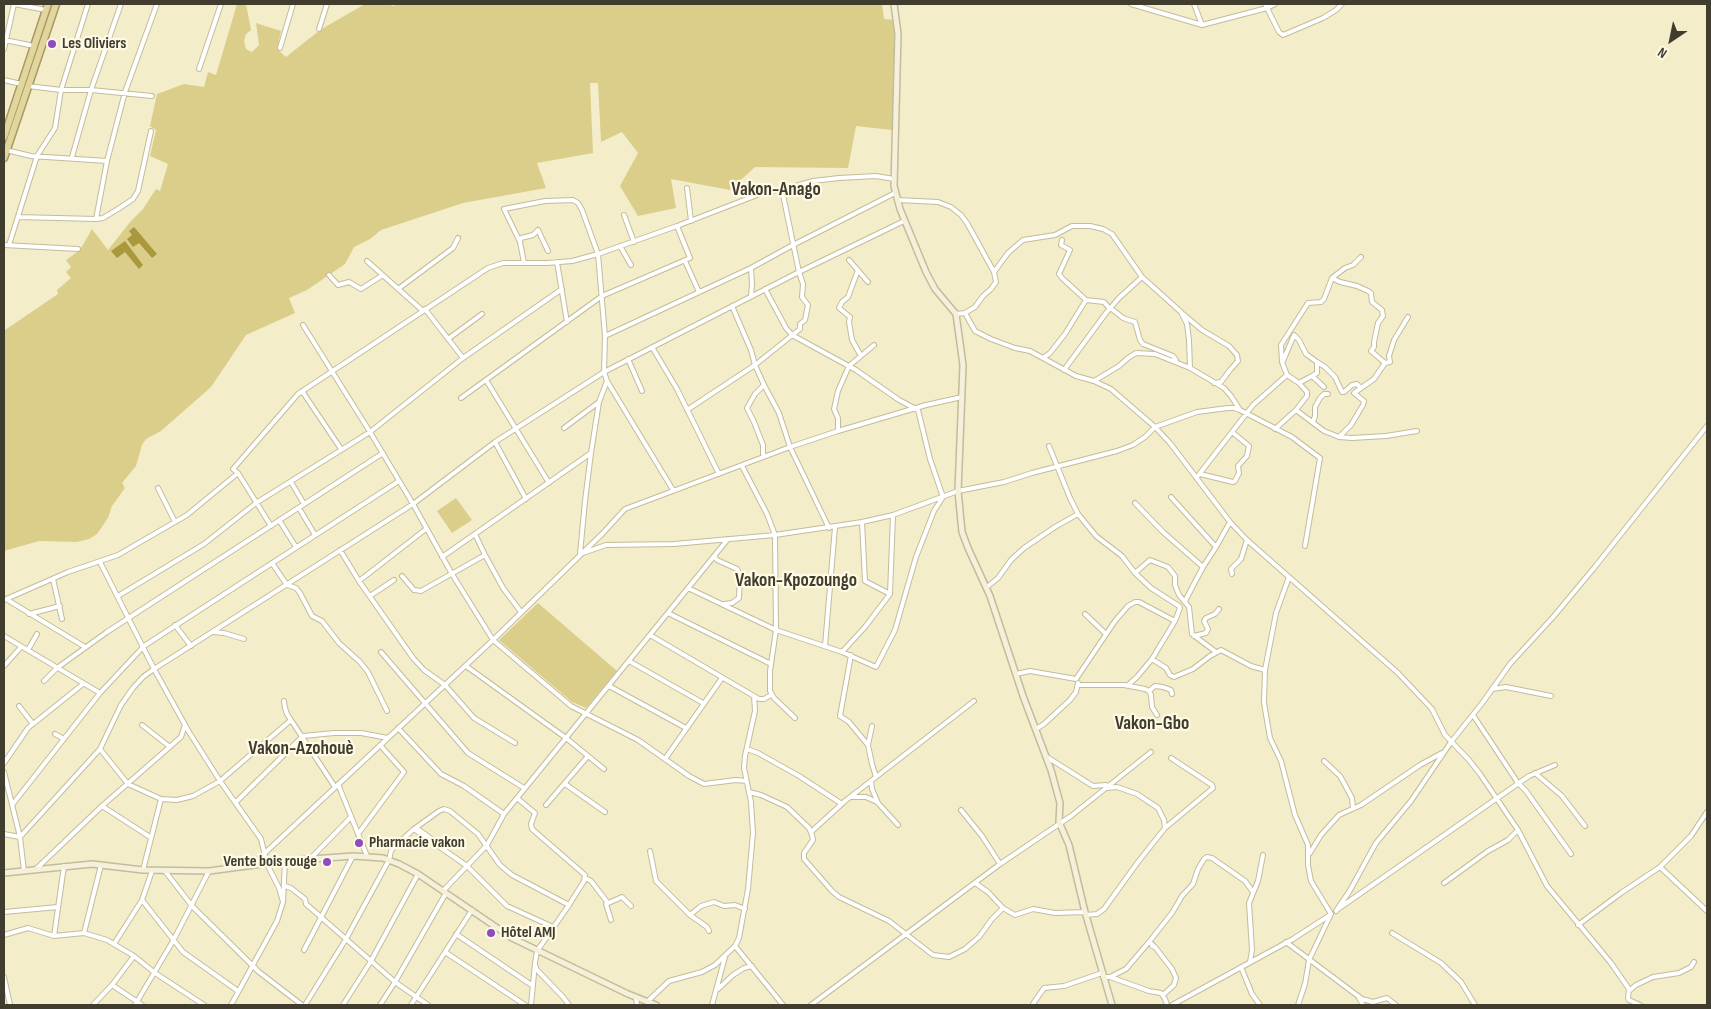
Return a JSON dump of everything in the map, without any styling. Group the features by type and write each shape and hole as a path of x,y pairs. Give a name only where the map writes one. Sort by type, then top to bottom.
{"highway":[{"path":"4,137 56,4"},
{"path":"4,158 34,46 47,7"}],"main road":[{"path":"894,4 898,34 895,193 904,222 931,282 956,314 962,355 958,491 964,540 987,587 1016,674 1047,757 1060,803 1059,822 1069,845 1085,913 1112,1005"},
{"path":"4,873 64,866 101,865 152,871 209,871 285,861 353,856 367,856 389,860 418,874 512,938 636,998 656,1005"}],"street":[{"path":"4,49 14,4 47,7"},
{"path":"78,249 6,245 18,216 37,156 55,128 61,90 88,4"},
{"path":"72,158 91,90 122,4"},
{"path":"96,219 125,92 157,4"},
{"path":"199,69 221,4"},
{"path":"280,48 293,4"},
{"path":"319,29 327,4"},
{"path":"1131,4 1202,25 1275,4"},
{"path":"1194,4 1202,25"},
{"path":"1266,6 1279,32 1283,35 1323,18 1342,4"},
{"path":"1153,10 1156,6"},
{"path":"5,40 34,46"},
{"path":"4,80 61,90 125,92 152,96"},
{"path":"18,216 103,218 133,199 138,191 151,131"},
{"path":"6,150 26,155 108,161"},
{"path":"271,526 234,469 302,391 488,268 503,263 572,261 634,242 765,192 782,190 814,181 876,176 894,179"},
{"path":"687,188 691,221"},
{"path":"687,410 755,365 793,336 800,329 800,324 805,320 808,305 802,297 803,284 782,190"},
{"path":"605,336 751,268 895,193"},
{"path":"524,263 520,242 504,209 545,201 573,200 578,203 598,254 605,336 604,372 607,381 673,490"},
{"path":"897,200 938,202 951,207 967,223 994,272 995,285 975,307 965,313 956,314"},
{"path":"624,215 634,242"},
{"path":"20,837 100,748 121,705 143,677 154,669 413,504 495,442 604,372 799,272 904,222"},
{"path":"461,398 602,296 690,258 677,226"},
{"path":"994,272 1008,253 1023,240 1056,234 1072,226 1090,226 1103,229 1112,234 1142,277 1202,330 1228,346 1237,355 1238,361 1221,382 1214,383"},
{"path":"520,242 522,238 533,235 538,230 548,251"},
{"path":"398,289 453,248 458,238"},
{"path":"1062,240 1061,245 1070,250 1059,274 1062,278 1086,300 1104,302 1123,318 1136,322 1140,340 1143,344 1173,356 1177,362"},
{"path":"620,246 631,265"},
{"path":"1275,429 1308,396 1305,388 1287,375 1282,362 1282,345 1308,303 1321,302 1332,278 1345,268 1353,265 1361,257"},
{"path":"849,260 868,282"},
{"path":"367,261 424,310 463,358"},
{"path":"685,261 699,292"},
{"path":"557,262 567,322"},
{"path":"751,268 751,296"},
{"path":"858,270 848,297 839,308 850,318 852,340 861,356"},
{"path":"329,275 338,285 349,282 361,289 383,275"},
{"path":"1064,370 1112,310 1142,277"},
{"path":"1332,278 1368,291 1371,293 1372,302 1382,310 1383,316 1378,323 1374,347 1371,351 1384,363"},
{"path":"118,596 204,544 256,503 370,432 463,358 562,289"},
{"path":"765,289 786,328 793,336 849,366 899,400 918,410 930,459 943,496"},
{"path":"1043,358 1050,353 1065,334 1086,300"},
{"path":"732,306 751,350 755,365 779,413 790,447 829,528"},
{"path":"1181,312 1187,324 1190,368"},
{"path":"965,313 976,331 1015,348 1030,351 1076,376 1094,381 1111,389 1155,427 1170,443 1198,476 1230,522 1248,540 1398,673 1432,709 1441,730 1469,760 1518,830 1547,886 1611,963 1629,991 1628,998 1640,1005"},
{"path":"448,339 482,314"},
{"path":"1339,437 1351,425 1363,405 1364,401 1354,393 1374,379 1384,363 1390,362 1389,356 1394,340 1408,317"},
{"path":"302,325 383,453 442,557 493,640 571,706 638,740 678,769 704,784 736,780 746,781"},
{"path":"1292,328 1294,335 1299,340 1306,354 1325,367 1335,377 1342,392 1352,385 1357,384 1361,388"},
{"path":"1282,362 1294,335"},
{"path":"838,431 838,418 834,409 838,391 849,366 874,345"},
{"path":"652,347 687,410 719,474"},
{"path":"1094,381 1136,354 1155,354 1190,368 1224,388 1232,396 1240,410"},
{"path":"628,359 642,391"},
{"path":"1299,383 1317,373 1317,362"},
{"path":"1198,476 1253,405 1287,375"},
{"path":"1312,376 1324,387"},
{"path":"486,380 549,483"},
{"path":"580,554 585,501 599,402 607,381"},
{"path":"763,454 757,430 747,408 755,394 764,385"},
{"path":"302,391 341,450"},
{"path":"1313,422 1315,407 1320,398 1324,394 1328,394"},
{"path":"252,865 466,666 580,554 603,534 625,509 838,431 915,408 962,397"},
{"path":"564,428 599,402"},
{"path":"580,554 606,545 674,544 775,535 862,522 893,515 958,491 1004,482 1116,451 1133,445 1155,427 1197,412 1228,408 1240,410 1292,437 1320,458 1305,546"},
{"path":"1296,410 1324,430 1339,437 1386,436 1417,431"},
{"path":"1298,1005 1305,984 1309,960 1334,913 1349,892 1376,843 1411,801 1443,752 1510,664 1554,616 1594,568 1707,426"},
{"path":"1198,476 1235,481 1239,473 1238,466 1247,456 1249,446 1232,432"},
{"path":"495,442 526,499"},
{"path":"1049,446 1078,514 1096,536 1122,556 1135,573 1151,588 1180,606 1175,621 1152,659 1137,678 1128,685"},
{"path":"44,681 57,668 85,647 383,453"},
{"path":"442,557 592,453"},
{"path":"742,466 767,514 775,535 776,630 771,664 771,695 795,718"},
{"path":"4,599 68,572 118,556 187,515 238,474"},
{"path":"12,805 100,693 144,646 399,480"},
{"path":"291,482 304,504"},
{"path":"158,488 175,522"},
{"path":"688,588 776,630 851,655 876,667 895,630 916,558 934,511 943,496"},
{"path":"1171,497 1216,546"},
{"path":"1135,503 1163,532 1202,567"},
{"path":"299,508 315,535"},
{"path":"987,587 998,578 1011,560 1024,548 1078,514"},
{"path":"842,652 865,627 890,594 893,515"},
{"path":"279,520 296,547"},
{"path":"862,522 865,581 890,594"},
{"path":"1185,601 1202,567 1230,522"},
{"path":"825,646 835,527"},
{"path":"359,581 426,529"},
{"path":"475,534 504,588 522,612"},
{"path":"380,1005 395,982 445,892 487,845 504,814 524,788 728,539"},
{"path":"1232,574 1232,569 1241,558 1248,540"},
{"path":"340,550 359,581 413,658 424,670 445,685 474,718 515,743"},
{"path":"402,576 416,591 429,588 485,555"},
{"path":"714,556 717,560 737,569 740,575 740,598 732,604 722,604"},
{"path":"1135,573 1150,560 1165,566 1175,576 1175,585 1179,595 1185,601 1190,613 1190,631 1216,652"},
{"path":"100,562 154,669 185,725 220,781 262,839 273,845"},
{"path":"272,562 287,585 296,588 304,598 312,616 322,621 368,672 387,711"},
{"path":"740,575 776,587"},
{"path":"1289,577 1276,612 1265,670 1265,717 1270,738 1281,760 1295,815 1308,845 1308,865 1311,880 1334,913"},
{"path":"53,579 62,619"},
{"path":"370,596 394,580"},
{"path":"4,599 85,647"},
{"path":"1076,679 1106,634 1128,606 1139,602 1175,621"},
{"path":"29,614 60,606"},
{"path":"1194,636 1206,633 1208,629 1204,621 1219,609"},
{"path":"668,613 771,664"},
{"path":"1085,614 1106,634"},
{"path":"175,625 191,646"},
{"path":"212,632 224,633 244,639"},
{"path":"28,650 38,634"},
{"path":"650,635 754,696 764,699 771,695"},
{"path":"4,636 100,693"},
{"path":"4,666 22,646"},
{"path":"1177,676 1193,669 1221,650 1244,663 1265,670"},
{"path":"381,652 468,753 524,788"},
{"path":"851,655 840,716 849,722 868,745"},
{"path":"1152,659 1166,668 1172,676 1183,678"},
{"path":"629,661 703,703"},
{"path":"466,666 566,738 604,769"},
{"path":"1016,674 1030,671 1076,679"},
{"path":"664,759 722,678"},
{"path":"1036,728 1044,724 1070,700 1076,692 1078,684 1076,679"},
{"path":"4,763 28,728 83,684"},
{"path":"1078,684 1128,685 1149,691"},
{"path":"609,686 686,728"},
{"path":"1149,691 1156,686 1171,690 1172,694"},
{"path":"1492,689 1506,687 1551,696"},
{"path":"1149,691 1152,698 1152,707 1158,715"},
{"path":"647,1002 669,981 706,971 725,957 734,946 742,926 753,833 749,792 744,768 755,711 754,696"},
{"path":"284,701 291,720 337,785 367,856"},
{"path":"811,832 849,798 974,701"},
{"path":"19,706 33,724"},
{"path":"1473,715 1518,783 1526,791 1571,854"},
{"path":"100,748 128,784 161,800 176,800 193,796 220,781 291,720"},
{"path":"142,725 170,747"},
{"path":"35,870 102,806 181,737 185,725"},
{"path":"872,726 868,745 876,777"},
{"path":"398,728 441,774 464,786 504,814"},
{"path":"236,802 303,736 361,733 388,738"},
{"path":"55,734 64,739"},
{"path":"181,737 193,738"},
{"path":"358,834 404,772 380,745"},
{"path":"747,749 758,753 816,786 842,804"},
{"path":"811,1005 975,882 1059,822 1071,816 1151,752"},
{"path":"1309,855 1316,842 1339,815 1354,808 1443,752"},
{"path":"546,805 588,756"},
{"path":"1047,757 1093,786 1106,785 1107,788 1117,787 1137,794 1158,808 1164,820 1165,828"},
{"path":"975,882 988,892 1003,908 1015,915 1034,909 1055,913 1097,914 1104,909 1165,828 1213,788 1212,785 1171,758"},
{"path":"1324,761 1340,776 1352,798 1354,808"},
{"path":"1172,1005 1286,942 1334,913 1518,783 1535,772 1555,765"},
{"path":"4,772 20,837 24,871"},
{"path":"1535,772 1551,784 1562,796 1584,826"},
{"path":"871,781 872,789 879,804 898,825"},
{"path":"565,784 605,812"},
{"path":"749,792 761,795 787,808 803,822 811,832 813,840 804,854 804,859 832,891 844,900 889,921 933,955 949,957 966,949 1003,908"},
{"path":"849,798 866,797 879,804"},
{"path":"517,798 535,813 531,824 532,829 583,872 585,878 537,951 534,963 531,1005"},
{"path":"143,870 161,800"},
{"path":"102,806 150,837"},
{"path":"165,871 192,906 252,965 303,1005 346,939 389,860 391,850 415,828 444,810 456,815 478,834 500,865 512,875 569,905"},
{"path":"961,810 982,836 1000,864"},
{"path":"1578,925 1660,867 1691,836 1707,812"},
{"path":"310,859 351,817"},
{"path":"415,828 467,866 507,906 552,927"},
{"path":"1444,883 1488,851 1508,840 1518,830"},
{"path":"4,834 20,837"},
{"path":"262,839 266,864 279,888 283,902"},
{"path":"650,851 656,881 690,915 707,927 709,931"},
{"path":"1250,962 1252,950 1250,903 1258,880 1263,855"},
{"path":"304,950 353,856"},
{"path":"1110,977 1126,968 1149,942 1172,913 1182,896 1193,884 1200,863 1207,857 1212,858 1245,881 1253,892"},
{"path":"231,1005 277,921 283,902 285,861"},
{"path":"84,932 101,865"},
{"path":"54,936 64,866"},
{"path":"1660,867 1707,911"},
{"path":"114,944 142,900 152,871"},
{"path":"136,1004 173,941 209,871"},
{"path":"343,1005 371,961 418,874"},
{"path":"585,878 591,880 608,903 606,904 611,920"},
{"path":"284,886 291,888 305,899 306,904 321,918 395,982 428,1005"},
{"path":"608,903 622,897 631,906"},
{"path":"142,900 183,952 238,991"},
{"path":"690,915 700,906 714,902 724,906 735,905 745,909"},
{"path":"4,912 58,907"},
{"path":"411,1005 472,910"},
{"path":"4,935 28,928 54,936 84,932 114,944 134,956 155,973 204,1005"},
{"path":"1392,933 1441,963 1461,982 1475,1005"},
{"path":"456,934 533,986"},
{"path":"1149,942 1153,944 1152,946 1172,969 1176,978 1174,985 1163,995"},
{"path":"1286,942 1359,998 1373,1002 1387,998 1396,1005"},
{"path":"734,946 783,1005"},
{"path":"445,952 525,1005"},
{"path":"93,1005 112,985 134,956"},
{"path":"712,1005 725,957"},
{"path":"1629,991 1636,985 1653,977 1679,973 1690,967 1694,962"},
{"path":"534,963 537,970 569,1005"},
{"path":"717,991 733,974 752,966"},
{"path":"1241,967 1252,994 1260,1005"},
{"path":"1033,1004 1044,988 1064,986 1103,975 1161,993 1167,1005"},
{"path":"4,977 10,1005"},
{"path":"112,985 136,1004 142,1005"},
{"path":"636,998 637,1005"},
{"path":"1359,998 1363,1005"}],"shaded area":[{"path":"237,4 246,4 251,30 246,34 244,41 246,49 252,52 259,45 256,23 281,31 277,49 286,57 320,30 365,4 390,4 392,6 399,4 882,4 884,19 894,20 894,41 896,46 892,130 856,126 848,168 755,167 730,190 671,179 676,208 638,216 620,186 638,153 622,132 601,142 598,83 590,83 593,153 537,163 546,188 463,203 381,230 370,239 354,247 345,264 307,290 289,298 295,313 246,335 211,387 161,431 146,439 142,445 136,466 122,483 125,488 112,506 108,518 97,534 89,539 77,542 39,541 4,551 4,332 58,294 57,290 71,278 66,272 71,267 66,260 80,250 92,229 108,250 143,209 156,189 160,191 168,164 150,156 156,130 150,126 157,94 184,84 204,87 208,72 216,75"},
{"path":"134,227 157,254 152,258 139,243 133,247 127,239 132,235 129,231"},
{"path":"125,241 143,265 139,269 125,252 117,258 111,251"},
{"path":"456,498 472,520 452,533 437,511"},
{"path":"538,603 617,671 586,708 572,702 499,640"}],"place":[{"name":"Les Oliviers","path":"52,44"},
{"name":"Pharmacie vakon","path":"359,843"},
{"name":"Vente bois rouge","path":"327,862"},
{"name":"Hôtel AMJ","path":"491,933"}],"district":[{"name":"Vakon-Anago","path":"776,190"},
{"name":"Vakon-Kpozoungo","path":"796,581"},
{"name":"Vakon-Gbo","path":"1152,724"},
{"name":"Vakon-Azohouè","path":"301,749"}]}
